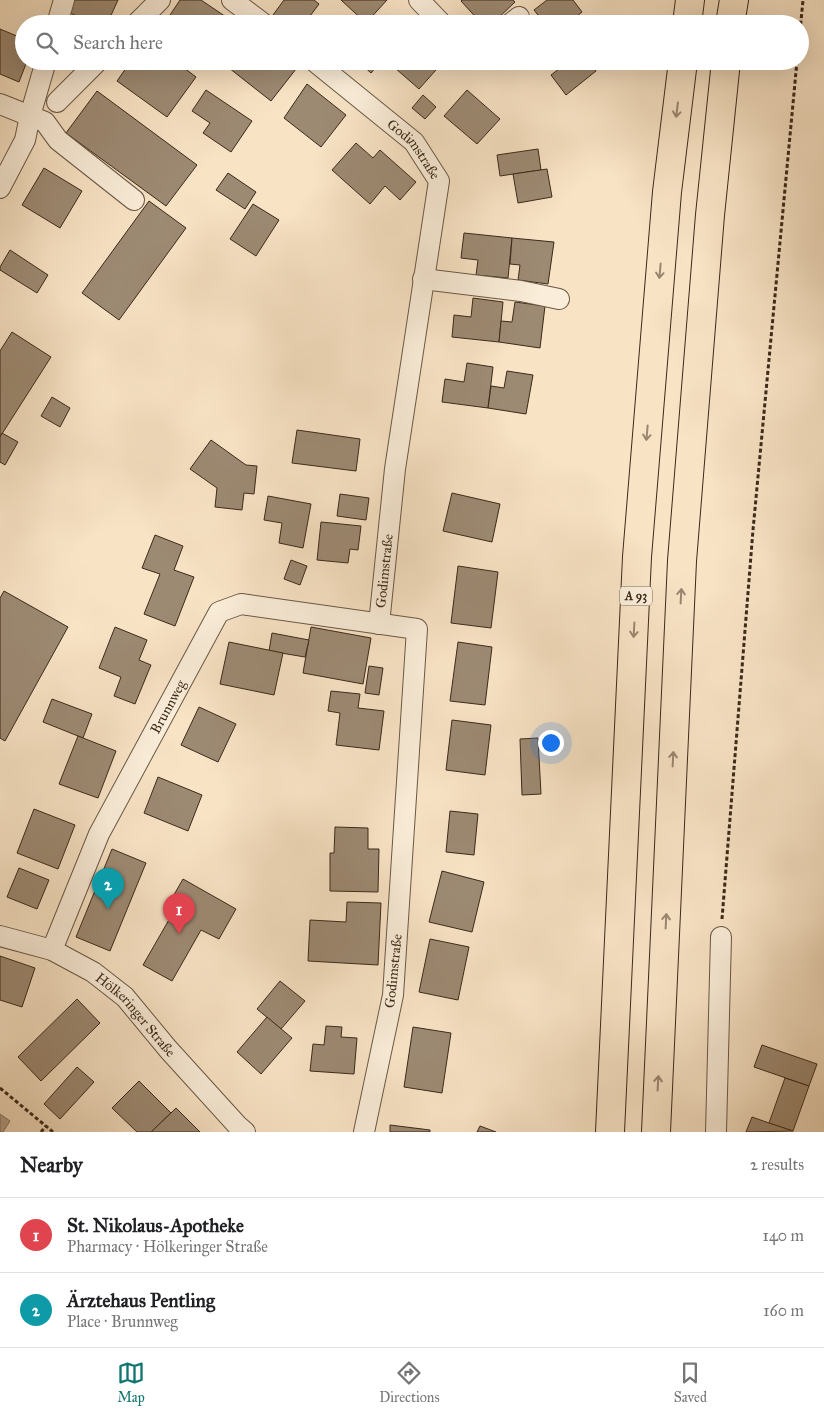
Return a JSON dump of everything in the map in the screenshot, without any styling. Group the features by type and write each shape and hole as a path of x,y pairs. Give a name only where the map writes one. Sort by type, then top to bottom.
{"highway":[{"path":"688,15 690,0"},
{"path":"732,15 734,0"},
{"name":"A 93","path":"610,1132 638,557 666,192 682,70"},
{"path":"656,1132 682,561 710,214 725,70"}],"street":[{"path":"60,15 64,0"},
{"path":"145,15 160,0"},
{"path":"232,0 252,15"},
{"path":"418,0 433,15"},
{"path":"0,188 25,140 43,70"},
{"path":"57,102 89,70"},
{"name":"Godimstraße","path":"325,70 414,142 439,181 395,469 378,624 417,629 393,995 364,1132"},
{"path":"0,104 46,122 58,140 134,200"},
{"path":"423,279 559,298"},
{"name":"Brunnweg","path":"52,950 98,834 219,612 241,604 378,624"},
{"name":"Hölkeringer Straße","path":"0,936 52,950 93,972 125,997 168,1049 245,1132"},
{"path":"716,1132 720,937"}],"path":[{"path":"802,15 803,0"},
{"path":"720,937 753,530 796,70"},
{"path":"0,1088 53,1132"},
{"path":"41,1132 46,1126"}],"shaded area":[{"path":"0,1114 10,1121 3,1132 0,1132"}],"building":[{"path":"74,0 118,0 111,15 74,15 68,12"},
{"path":"180,0 201,0 223,15 170,15"},
{"path":"284,0 314,0 319,4 311,15 273,15"},
{"path":"341,0 387,0 373,15 357,15"},
{"path":"513,0 515,2 501,15 474,15 461,1"},
{"path":"547,0 573,0 582,12 578,15 538,15 534,10"},
{"path":"0,29 15,35 15,70 24,70 19,82 0,74"},
{"path":"125,70 187,70 196,77 167,117 117,81"},
{"path":"232,70 295,70 271,101"},
{"path":"397,70 436,70 419,89"},
{"path":"558,70 596,71 566,95 551,75"},
{"path":"307,84 346,115 321,147 284,118"},
{"path":"206,90 252,121 231,152 203,133 210,123 192,111"},
{"path":"467,90 500,119 477,144 444,116"},
{"path":"97,91 197,165 166,206 66,133"},
{"path":"423,95 436,107 425,119 412,108"},
{"path":"356,143 373,158 380,150 416,182 400,200 385,186 370,204 332,170"},
{"path":"538,149 541,170 500,176 497,155"},
{"path":"44,168 82,191 60,228 22,205"},
{"path":"547,169 552,197 518,203 513,174"},
{"path":"228,173 256,192 245,209 216,190"},
{"path":"149,201 186,228 119,320 82,293"},
{"path":"253,204 279,220 256,256 230,239"},
{"path":"464,233 512,238 508,278 476,275 478,260 461,258"},
{"path":"512,238 554,242 548,284 518,280 520,265 510,264"},
{"path":"10,250 48,275 37,293 0,270"},
{"path":"473,298 503,302 499,342 452,337 454,315 471,317"},
{"path":"515,302 545,306 540,348 499,342 501,321 512,322"},
{"path":"12,332 51,357 0,437 0,351"},
{"path":"467,363 493,367 488,408 442,402 445,379 464,382"},
{"path":"507,371 533,375 526,414 488,408 491,386 504,388"},
{"path":"52,397 70,408 60,427 41,416"},
{"path":"297,430 360,439 356,471 292,463"},
{"path":"2,433 18,442 5,465 0,462 0,437"},
{"path":"211,440 246,465 257,466 254,494 244,493 242,510 215,507 217,488 190,469"},
{"path":"452,493 500,504 492,542 443,531"},
{"path":"340,494 369,498 366,520 337,516"},
{"path":"268,496 311,504 303,548 279,543 282,523 264,520"},
{"path":"321,522 361,526 358,550 350,549 348,563 317,560"},
{"path":"155,535 183,546 174,570 194,577 175,626 144,614 160,574 142,568"},
{"path":"291,560 307,566 300,585 284,579"},
{"path":"458,566 498,572 491,628 451,623"},
{"path":"4,591 68,627 5,741 0,738 0,598"},
{"path":"115,627 147,640 139,660 151,665 135,704 114,696 121,677 99,668"},
{"path":"311,627 371,638 363,684 303,673"},
{"path":"272,633 309,640 305,657 269,651"},
{"path":"229,642 283,653 274,695 220,684"},
{"path":"458,642 492,647 485,705 450,701"},
{"path":"369,666 383,668 379,695 365,693"},
{"path":"331,691 360,694 358,708 384,711 379,750 336,745 340,713 328,711"},
{"path":"52,699 92,714 83,738 43,722"},
{"path":"199,707 236,724 218,762 181,745"},
{"path":"452,720 491,725 485,775 446,770"},
{"path":"78,736 116,751 98,798 59,784"},
{"path":"538,738 541,794 522,795 520,739"},
{"path":"158,777 202,795 188,831 144,813"},
{"path":"34,809 75,825 58,869 17,853"},
{"path":"450,811 478,814 474,855 446,852"},
{"path":"335,827 368,828 368,849 379,849 378,892 330,891 330,853 334,853"},
{"path":"112,849 146,863 110,951 76,937"},
{"path":"19,868 49,880 37,909 7,897"},
{"path":"442,871 484,882 472,932 429,922"},
{"path":"183,879 236,909 219,939 201,930 172,981 143,965 174,911 167,907"},
{"path":"347,902 381,903 378,965 308,961 310,920 346,922"},
{"path":"430,939 469,947 458,1000 419,992"},
{"path":"0,956 35,968 22,1007 0,1000"},
{"path":"280,981 305,1001 281,1029 257,1009"},
{"path":"77,999 100,1023 41,1081 18,1057"},
{"path":"267,1017 292,1038 261,1074 237,1052"},
{"path":"326,1026 342,1027 341,1037 357,1038 354,1074 310,1071 313,1044 324,1045"},
{"path":"413,1027 451,1033 442,1093 404,1087"},
{"path":"762,1045 817,1064 809,1086 754,1067"},
{"path":"77,1067 94,1082 60,1119 44,1104"},
{"path":"785,1078 809,1086 793,1131 769,1123"},
{"path":"139,1081 171,1113 151,1132 137,1132 112,1108"},
{"path":"176,1108 200,1132 151,1132 171,1113"},
{"path":"752,1117 769,1123 793,1131 746,1132"},
{"path":"390,1125 430,1130 430,1132 390,1132"},
{"path":"480,1126 496,1132 477,1132"}],"place":[{"name":"Ärztehaus Pentling","path":"108,909"},
{"name":"St. Nikolaus-Apotheke","path":"179,934"}]}
